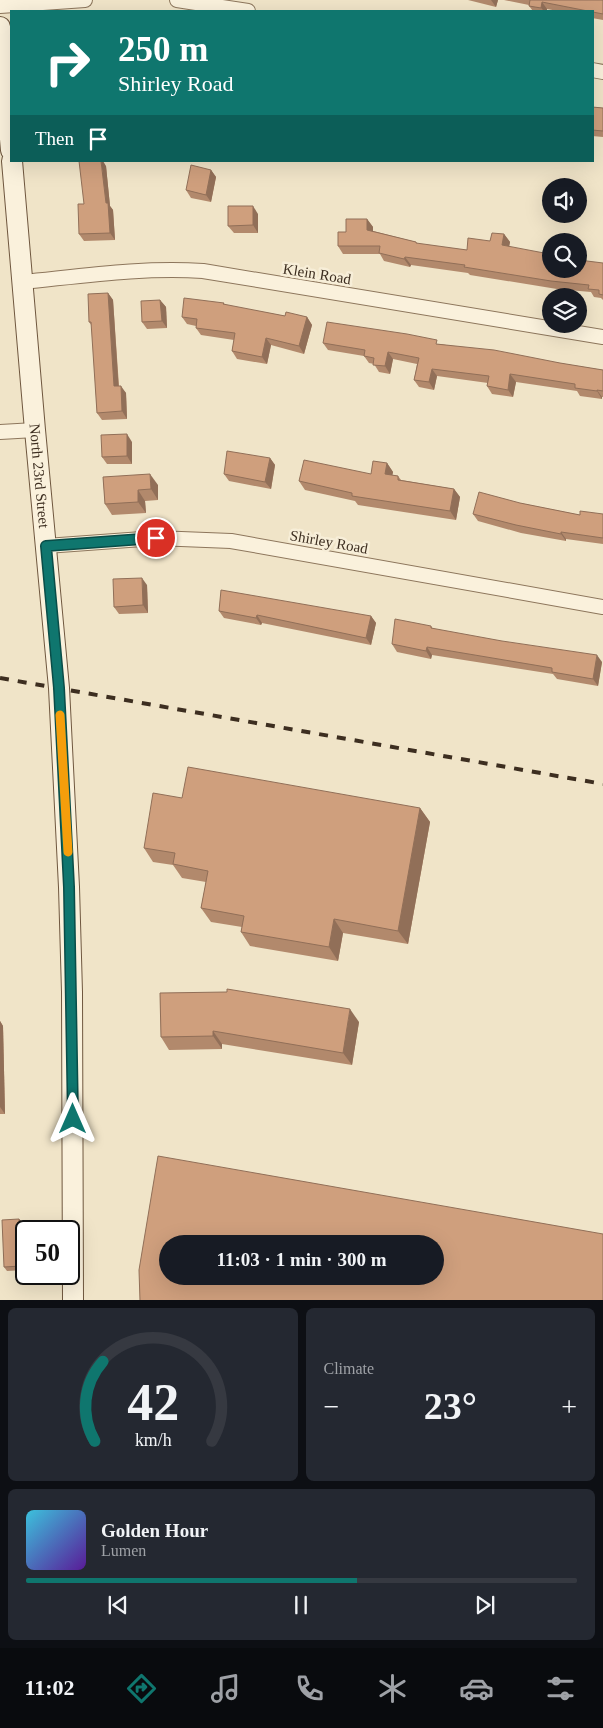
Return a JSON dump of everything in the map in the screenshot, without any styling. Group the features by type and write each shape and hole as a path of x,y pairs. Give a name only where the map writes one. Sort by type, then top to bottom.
{"main road":[{"path":"0,27 10,139"},
{"name":"North 23rd Street","path":"12,162 59,688 69,887 73,1086 73,1300"}],"street":[{"path":"0,6 85,0"},
{"path":"177,0 242,10"},
{"name":"Klein Road","path":"23,282 144,270 174,269 603,337"},
{"path":"0,432 35,430"},
{"name":"Shirley Road","path":"46,546 156,538 231,541 603,607"}],"building":[{"path":"530,0 603,0 603,14 594,12 594,10 583,10 542,2 541,8 529,6"},
{"path":"594,107 603,108 603,131 594,130"},
{"path":"79,162 101,162 106,203 108,203 110,233 79,234 78,204 84,204"},
{"path":"191,165 211,170 206,195 186,190"},
{"path":"228,206 253,206 253,225 228,226"},
{"path":"346,219 367,219 367,230 416,243 467,250 468,238 490,241 492,233 504,234 502,245 542,253 542,278 587,278 587,261 603,263 603,295 599,294 599,290 588,289 589,285 464,267 465,265 405,257 404,259 379,253 380,246 338,246 338,232 346,232"},
{"path":"108,293 114,386 121,386 122,411 97,413 88,294"},
{"path":"184,298 224,303 285,316 286,312 307,317 299,346 266,338 262,357 232,351 235,333 196,328 197,319 182,317"},
{"path":"160,300 162,321 142,322 141,301"},
{"path":"327,322 437,340 436,344 494,350 603,370 603,391 575,388 575,384 510,374 508,390 487,386 489,376 432,369 429,382 414,380 419,358 388,352 385,366 373,365 374,358 364,356 365,350 323,343"},
{"path":"127,434 127,456 102,457 101,435"},
{"path":"227,451 270,458 265,482 224,474"},
{"path":"304,460 371,474 373,461 387,463 385,474 398,476 398,480 454,489 450,511 352,496 352,493 299,481"},
{"path":"150,474 151,489 138,490 138,502 105,504 103,477"},
{"path":"479,492 520,503 580,515 580,511 603,514 603,538 561,532 561,534 473,514"},
{"path":"142,578 143,605 114,607 113,579"},
{"path":"221,590 371,616 366,638 257,615 256,618 219,611"},
{"path":"395,619 431,626 431,628 502,641 597,655 593,679 552,672 552,668 427,647 426,651 392,644"},
{"path":"188,767 420,808 398,931 334,919 329,947 241,932 244,916 201,908 208,871 173,864 175,853 144,848 153,793 182,798"},
{"path":"227,989 350,1009 343,1053 213,1031 213,1036 161,1037 160,993 227,992"},
{"path":"158,1156 603,1234 603,1300 140,1300 139,1270"},
{"path":"19,1219 15,1220 15,1266 4,1267 2,1220"}],"railway":[{"path":"0,678 603,784"}],"slow traffic":[{"path":"60,715 68,852"}],"route":[{"path":"73,1119 69,887 59,688 46,546 156,538"}]}
